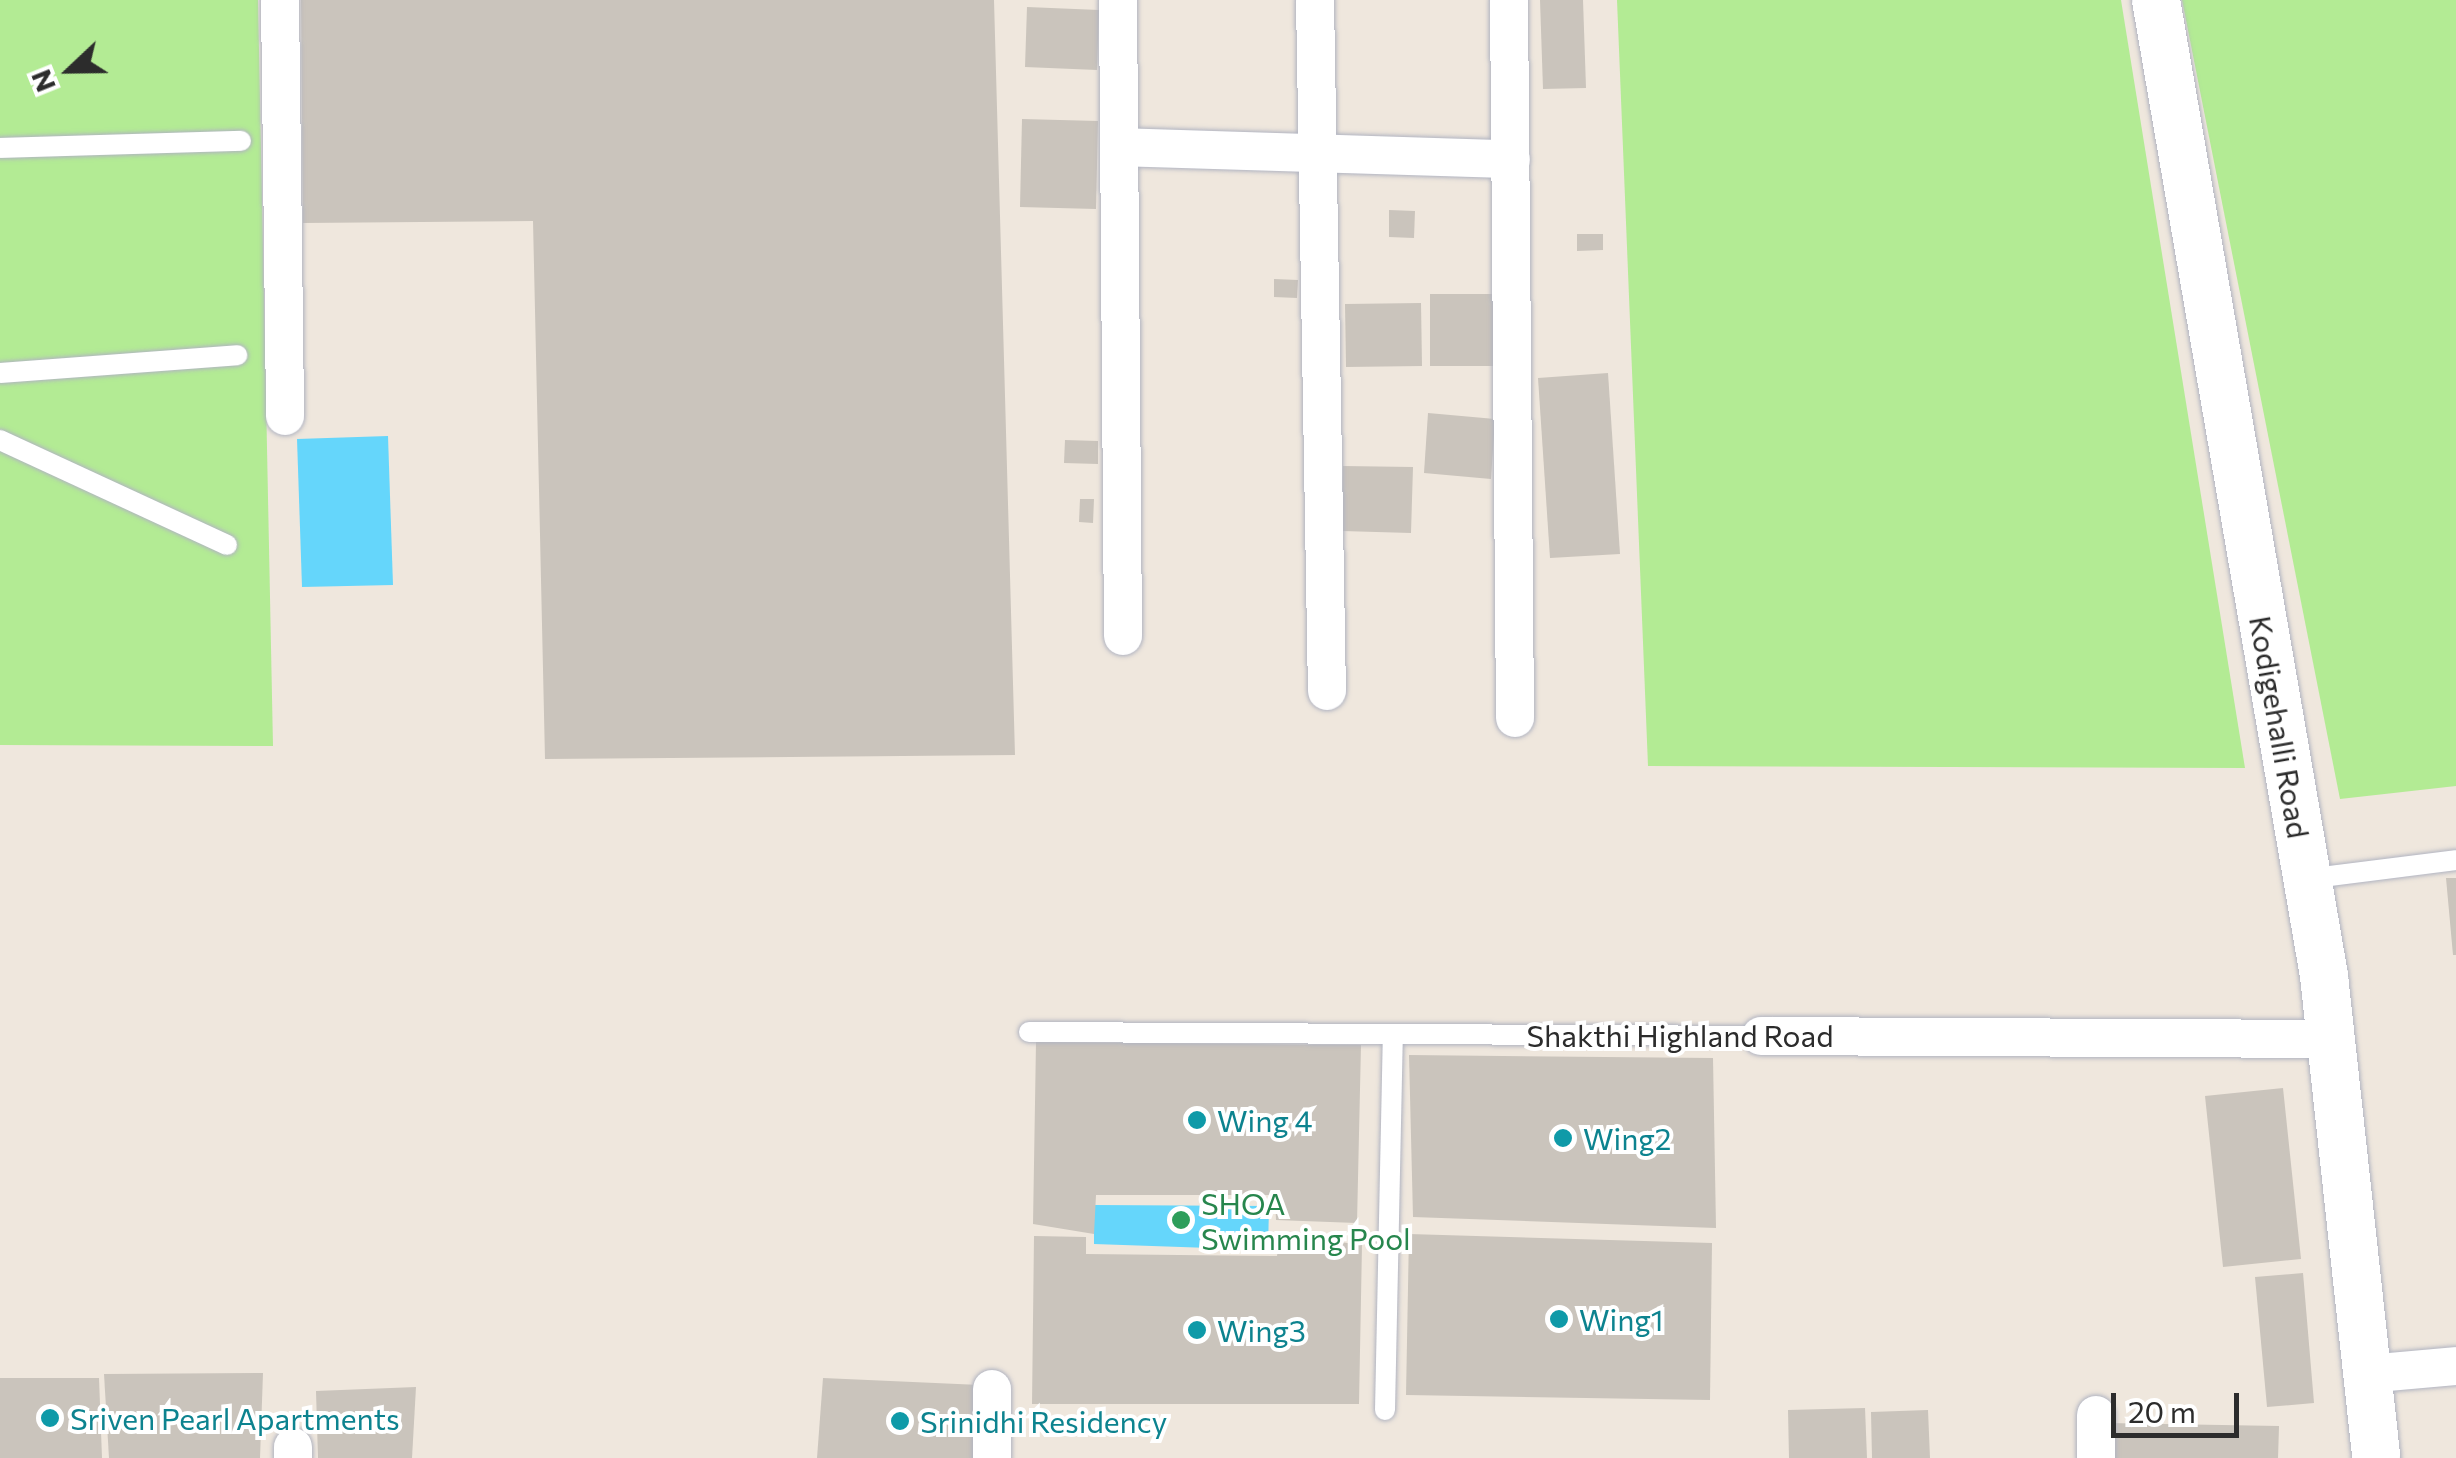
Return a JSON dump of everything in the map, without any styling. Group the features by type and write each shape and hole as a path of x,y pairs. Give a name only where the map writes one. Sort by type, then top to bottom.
{"street":[{"path":"280,0 285,416"},
{"path":"1118,0 1123,636"},
{"path":"1315,0 1328,692"},
{"path":"1509,0 1514,718"},
{"name":"Kodigehalli Road","path":"2156,0 2331,1039 2376,1458"},
{"path":"1120,146 1511,160"},
{"name":"Shakthi Highland Road","path":"1760,1036 2331,1039"},
{"path":"2367,1374 2456,1366"},
{"path":"992,1390 992,1458"},
{"path":"2096,1415 2096,1458"}],"lane":[{"path":"0,148 241,140"},
{"path":"0,373 238,354"},
{"path":"0,440 227,545"},
{"path":"2306,879 2456,860"},
{"name":"Shakthi Highland Road","path":"1029,1032 1760,1036"},
{"path":"1385,1410 1393,1034"}],"green space":[{"path":"0,0 258,0 273,746 0,745"},
{"path":"1617,0 2121,0 2245,768 1648,766"},
{"path":"2182,0 2456,0 2456,786 2340,799"}],"water":[{"path":"388,436 393,585 302,587 297,439"},
{"name":"SHOA Swimming Pool","path":"1094,1205 1269,1206 1268,1250 1094,1244"}],"building":[{"path":"301,0 994,0 1015,755 545,759 533,221 303,223"},
{"path":"1540,0 1583,0 1586,88 1543,89"},
{"path":"1027,7 1099,10 1097,70 1025,67"},
{"path":"1022,119 1098,121 1096,209 1020,207"},
{"path":"1389,210 1415,211 1414,238 1389,237"},
{"path":"1577,234 1603,234 1603,250 1577,251"},
{"path":"1274,279 1298,280 1297,298 1274,297"},
{"path":"1430,294 1497,294 1497,366 1430,366"},
{"path":"1421,303 1422,366 1346,367 1345,304"},
{"path":"1608,373 1620,554 1550,558 1538,378"},
{"path":"1428,413 1495,419 1491,479 1424,473"},
{"path":"1065,440 1098,441 1098,464 1064,463"},
{"path":"1343,466 1413,467 1411,533 1342,531"},
{"path":"1080,499 1094,499 1093,523 1079,522"},
{"path":"2446,878 2456,878 2456,955 2453,955"},
{"name":"Wing 4","path":"1036,1042 1361,1045 1357,1223 1276,1220 1275,1195 1096,1195 1094,1234 1033,1224"},
{"name":"Wing2","path":"1409,1055 1713,1058 1716,1228 1413,1217"},
{"path":"2283,1088 2301,1259 2223,1267 2205,1096"},
{"name":"Wing3","path":"1280,1234 1362,1245 1359,1404 1032,1404 1034,1236 1086,1237 1086,1254 1277,1256"},
{"name":"Wing1","path":"1409,1234 1712,1243 1710,1400 1406,1395"},
{"path":"2303,1273 2314,1403 2267,1407 2255,1277"},
{"path":"263,1373 260,1458 109,1458 104,1374"},
{"name":"Sriven Pearl Apartments","path":"0,1378 99,1378 102,1458 0,1458"},
{"name":"Srinidhi Residency","path":"823,1378 980,1385 979,1458 817,1458"},
{"path":"416,1387 412,1458 318,1458 316,1391"},
{"path":"1865,1408 1867,1458 1789,1458 1788,1410"},
{"path":"1928,1410 1930,1458 1872,1458 1871,1412"},
{"path":"2107,1423 2279,1426 2278,1458 2107,1458"}],"place":[{"name":"Wing 4","path":"1197,1120"},
{"name":"Wing2","path":"1563,1138"},
{"name":"SHOA Swimming Pool","path":"1181,1220"},
{"name":"Wing1","path":"1559,1319"},
{"name":"Wing3","path":"1197,1330"},
{"name":"Sriven Pearl Apartments","path":"50,1418"},
{"name":"Srinidhi Residency","path":"900,1421"}]}
